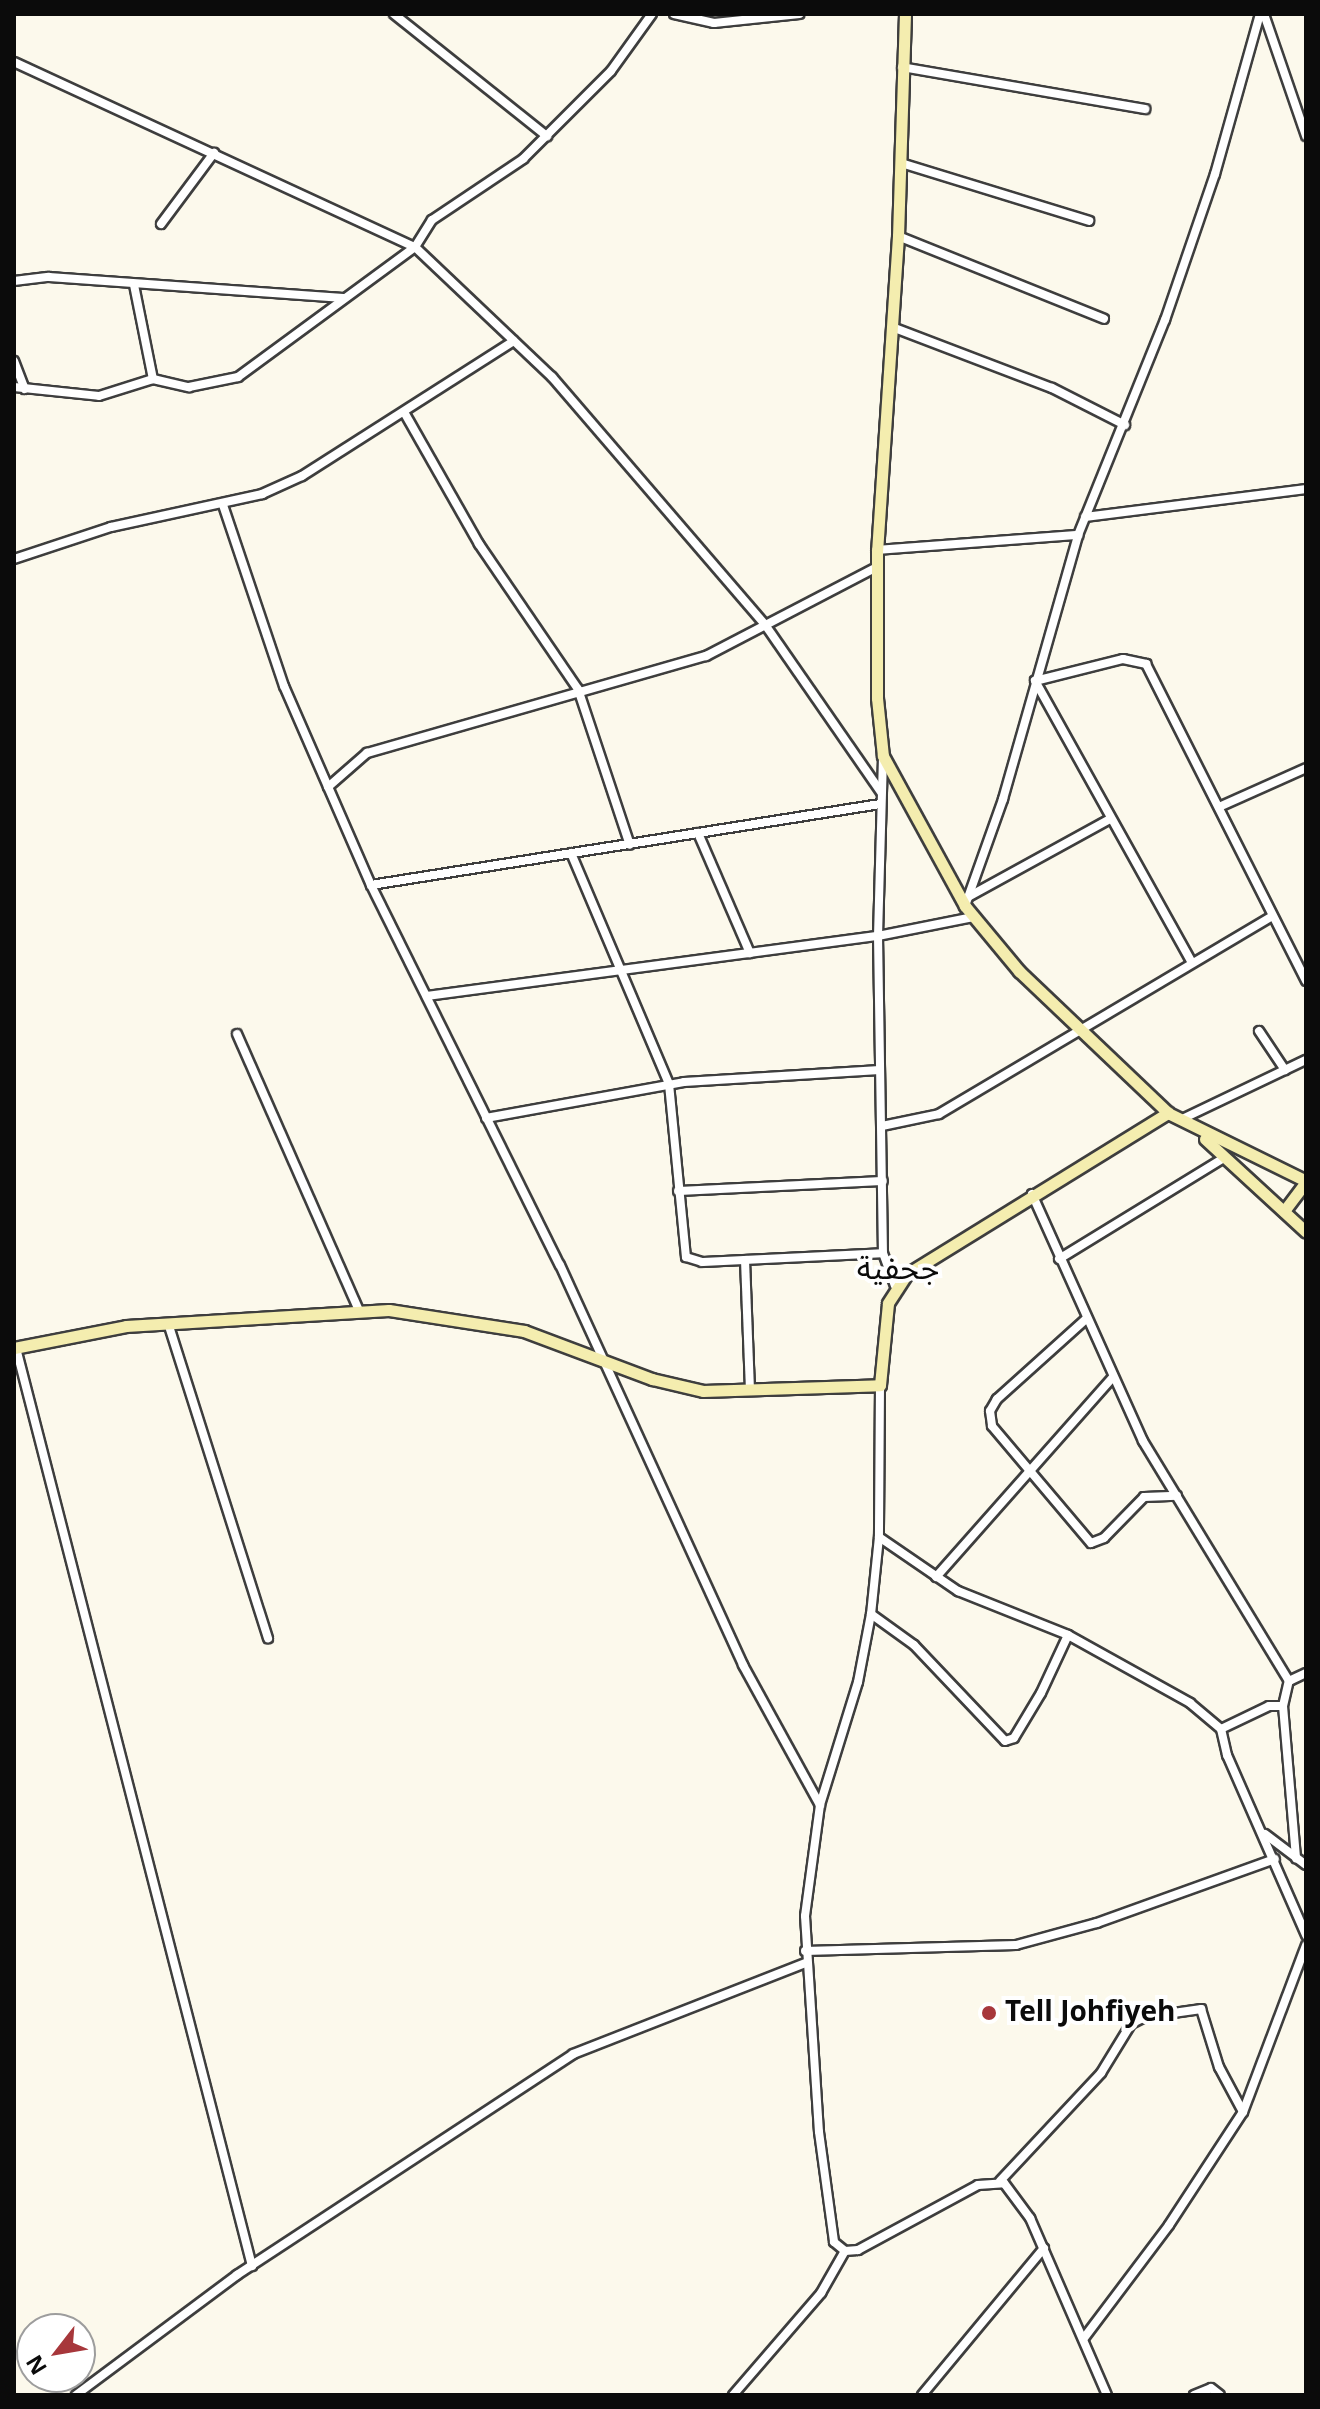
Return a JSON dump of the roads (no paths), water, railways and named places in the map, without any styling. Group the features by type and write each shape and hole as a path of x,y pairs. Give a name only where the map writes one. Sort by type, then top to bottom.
{"main road":[{"path":"905,14 898,236 877,550 877,698 883,756 973,917 1077,1028 1168,1113 1196,1130 1306,1182 1284,1211"},
{"path":"15,1348 168,1323 359,1310 492,1323 683,1388 750,1392 880,1385 884,1329 895,1286 920,1263 1168,1113"},
{"path":"1196,1130 1306,1232"}],"street":[{"path":"394,14 547,136"},
{"path":"14,387 99,396 153,379 189,387 238,377 415,247 432,220 500,175 547,136 611,71 652,14"},
{"path":"674,14 714,23 800,14"},
{"path":"1262,14 1306,136"},
{"path":"966,901 1003,799 1078,535 1125,425 1215,174 1262,14"},
{"path":"14,62 415,247 514,341 766,626 881,792"},
{"path":"902,67 1145,109"},
{"path":"161,224 214,153"},
{"path":"901,163 1089,221"},
{"path":"898,236 1104,319"},
{"path":"14,281 49,277 343,298"},
{"path":"134,285 153,379"},
{"path":"892,327 1052,388 1125,425"},
{"path":"14,559 111,527 223,505 302,476 514,341"},
{"path":"14,361 25,389"},
{"path":"404,412 479,544 578,689 630,845"},
{"path":"1085,517 1306,489"},
{"path":"223,505 284,686 371,885 605,1362 737,1652 820,1805"},
{"path":"877,550 1078,535"},
{"path":"328,787 367,753 578,689 690,661 766,626 877,567"},
{"path":"1035,681 1123,659 1142,661 1306,981"},
{"path":"1035,681 1191,961"},
{"path":"883,756 878,936 883,1253 895,1286"},
{"path":"1219,807 1306,768"},
{"path":"371,885 880,804"},
{"path":"966,901 1110,819"},
{"path":"698,833 750,953"},
{"path":"571,853 669,1084 686,1257 745,1260 883,1253"},
{"path":"882,1126 939,1114 1077,1028 1272,916"},
{"path":"427,996 878,936 973,917"},
{"path":"1259,1031 1285,1070"},
{"path":"237,1034 359,1310"},
{"path":"1179,1121 1306,1060"},
{"path":"486,1118 669,1084 880,1070"},
{"path":"1059,1259 1224,1158"},
{"path":"678,1191 883,1181"},
{"path":"1032,1194 1113,1377 1177,1496 1289,1681 1280,1725 1296,1858"},
{"path":"745,1260 750,1392"},
{"path":"1086,1319 991,1406 992,1426 1028,1473 1091,1543 1104,1538 1144,1497 1177,1496"},
{"path":"168,1323 268,1639"},
{"path":"15,1348 252,2266"},
{"path":"936,1577 1113,1377"},
{"path":"880,1385 879,1537 871,1614 858,1682 820,1805 805,1951 827,2198 834,2242 845,2251 858,2250 978,2185 1000,2181 1101,2073 1131,2024 1145,2017 1201,2009 1219,2067 1243,2112"},
{"path":"879,1537 936,1577 981,1603 1068,1635 1190,1703 1221,1729 1227,1755 1265,1834 1306,1935"},
{"path":"871,1614 914,1645 1005,1741 1014,1738 1041,1693 1068,1635"},
{"path":"1289,1681 1306,1673"},
{"path":"1221,1729 1269,1706 1283,1706"},
{"path":"1265,1834 1306,1865"},
{"path":"805,1951 1016,1945 1097,1923 1275,1859"},
{"path":"1084,2338 1169,2225 1243,2112 1306,1945"},
{"path":"76,2395 252,2266 573,2054 805,1963"},
{"path":"1000,2181 1019,2196 1107,2395"},
{"path":"922,2395 1044,2248"},
{"path":"733,2395 821,2293 845,2251"},
{"path":"1194,2395 1211,2388 1220,2395"}],"place":[{"name":"Tell Johfiyeh","path":"989,2013"}],"district":[{"name":"جحفية","path":"898,1269"}]}
